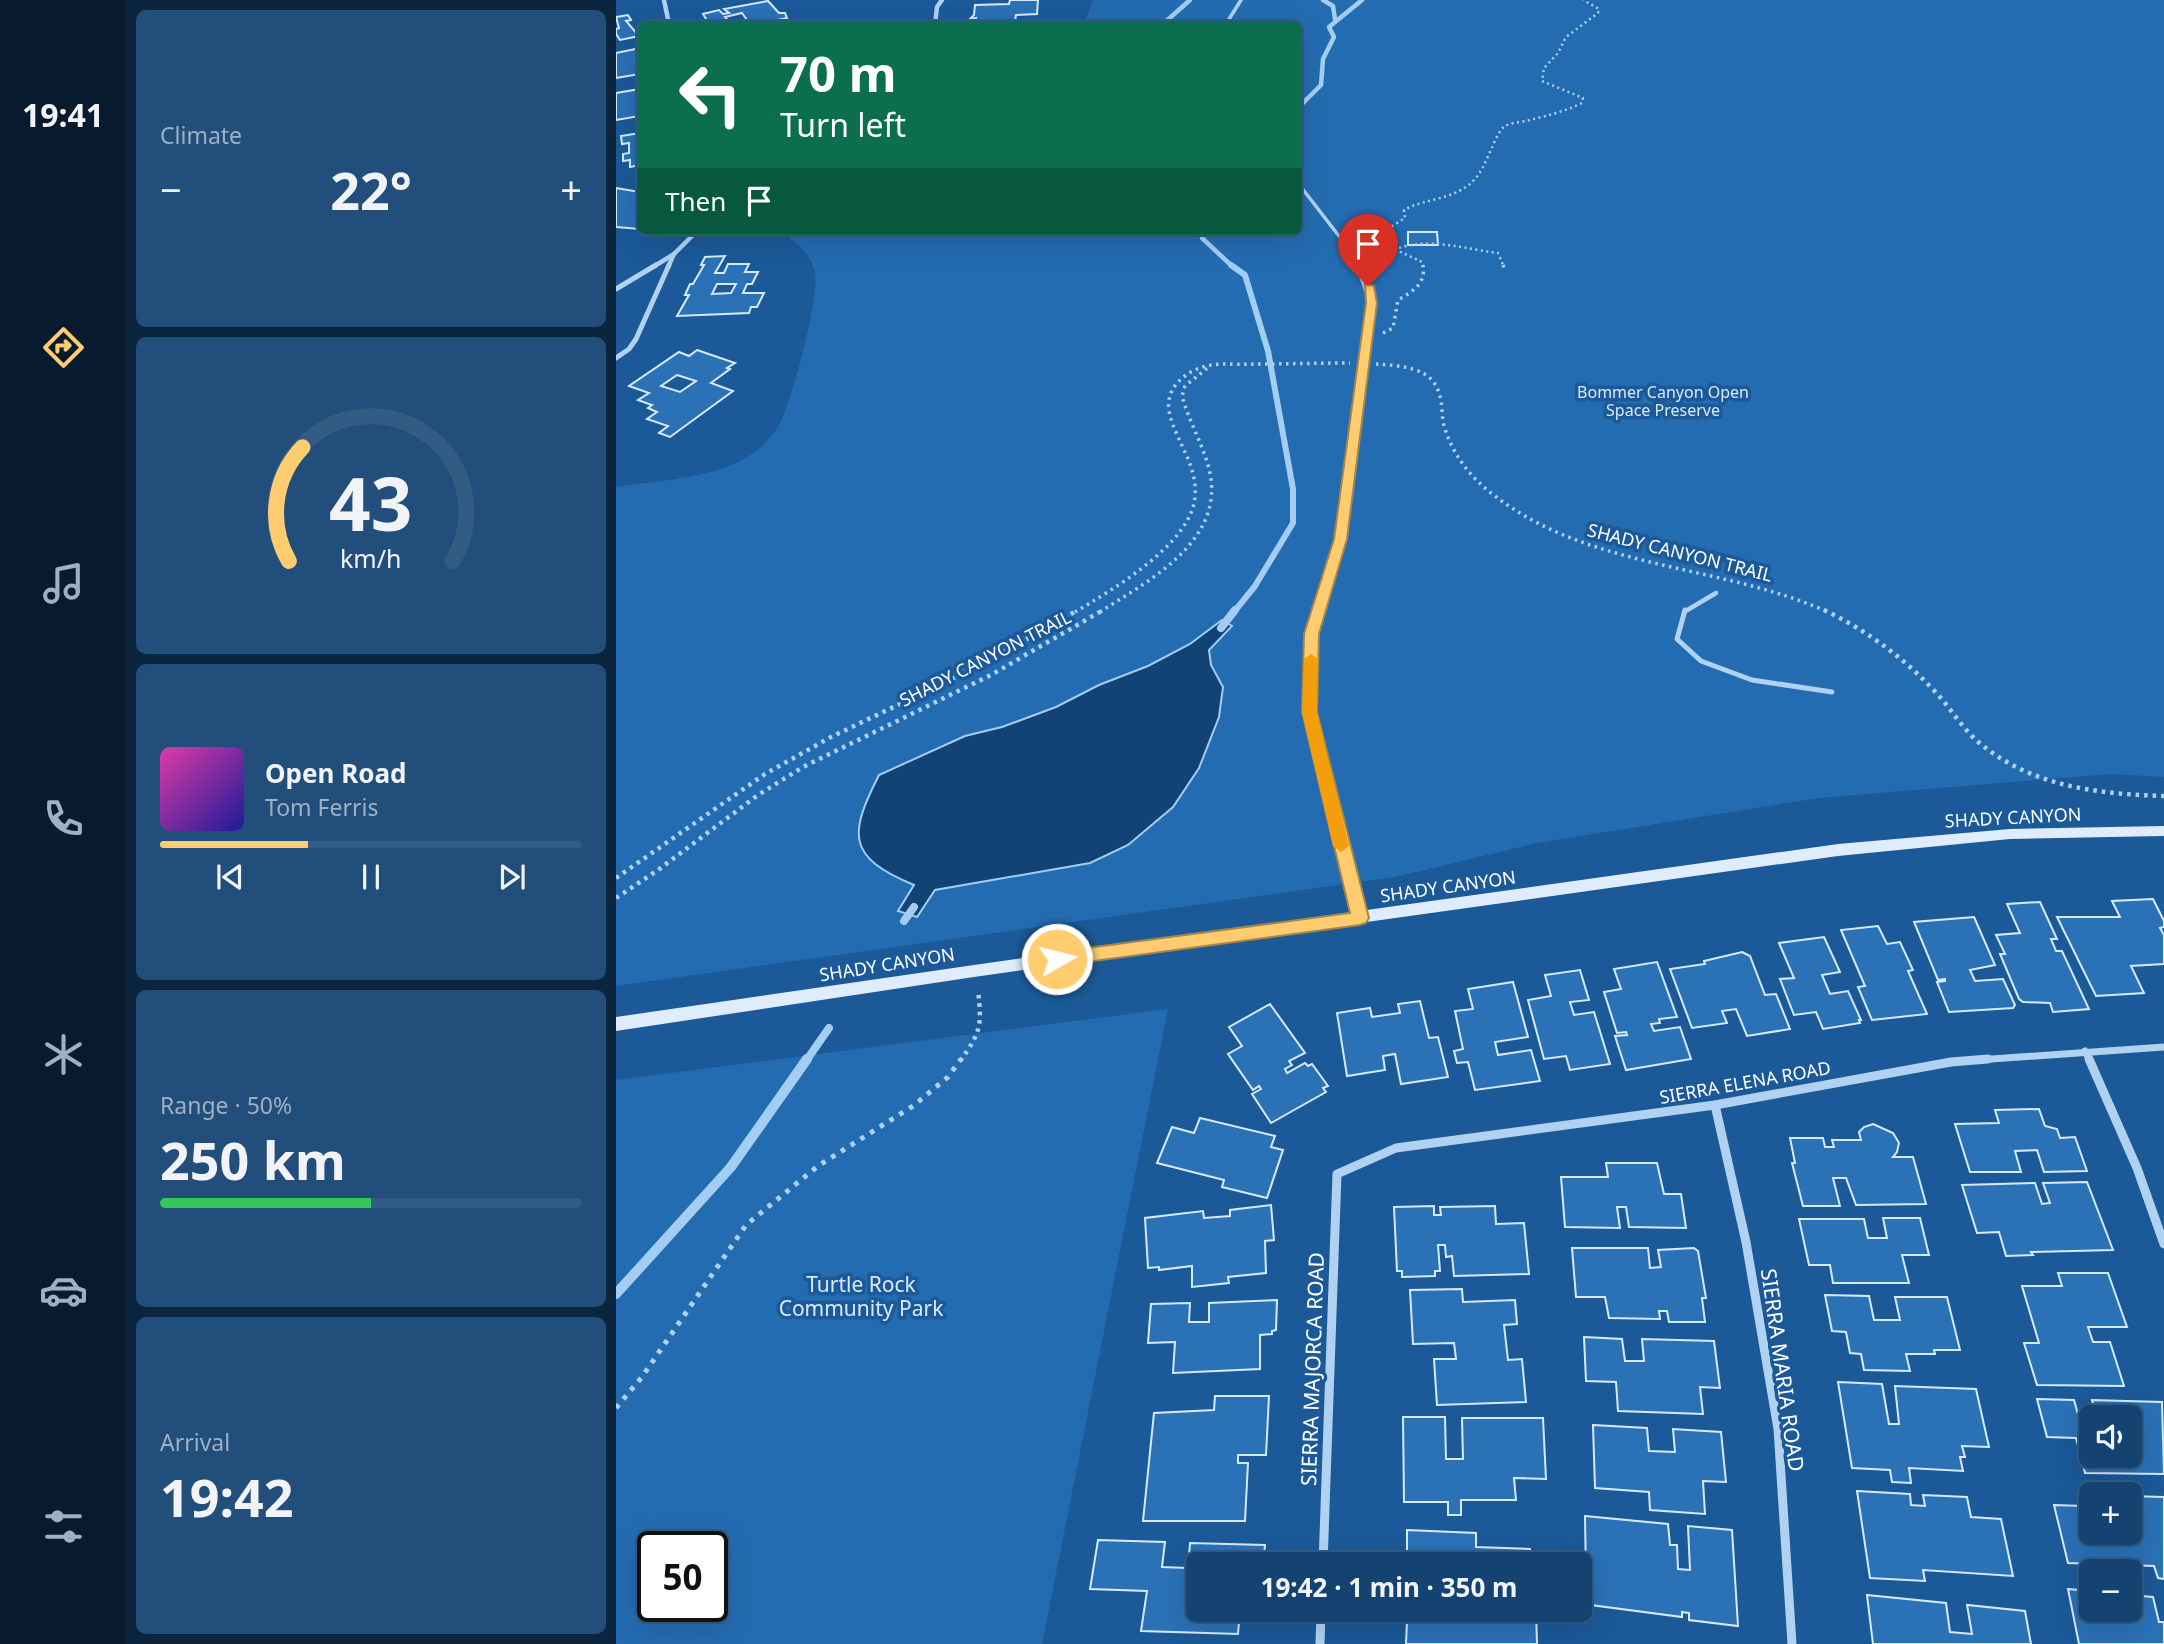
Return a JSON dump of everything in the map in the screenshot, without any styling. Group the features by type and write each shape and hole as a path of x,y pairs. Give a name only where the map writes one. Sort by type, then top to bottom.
{"main road":[{"name":"SHADY CANYON","path":"616,1024 974,971 1926,840 2010,834 2164,831"}],"street":[{"path":"664,0 668,21"},
{"path":"935,21 937,7 942,0"},
{"path":"616,289 674,254 693,235"},
{"path":"616,358 636,339 674,254"},
{"name":"SIERRA ELENA ROAD","path":"1337,1174 1396,1148 1715,1105 1951,1062 2164,1047"},
{"path":"2085,1051 2137,1168 2164,1244"},
{"name":"SIERRA MARIA ROAD","path":"1715,1105 1746,1242 1778,1429 1792,1644"},
{"name":"SIERRA MAJORCA ROAD","path":"1323,1552 1337,1174"},
{"path":"1320,1644 1321,1622"}],"lane":[{"path":"1228,21 1241,0"},
{"path":"1302,189 1368,286 1371,303 1340,539 1311,634 1310,712 1360,918"},
{"path":"1716,593 1684,611 1677,639 1701,661 1752,680 1832,692"}],"path":[{"path":"1373,363 1378,337 1393,327 1398,300 1423,283 1425,272 1422,262 1377,241 1378,235 1405,218 1404,210 1413,204 1453,194 1465,188 1479,175 1491,155 1499,131 1505,127 1566,111 1582,103 1583,98 1542,81 1542,75 1566,37 1598,13 1599,9 1583,0"},
{"path":"1393,250 1403,245 1444,245 1498,253 1505,270"},
{"name":"SHADY CANYON TRAIL","path":"616,878 765,774 831,737 979,666 1038,634 1092,602 1161,554 1186,523 1196,492 1194,469 1170,415 1169,396 1176,383 1187,373 1213,365 1373,363 1402,366 1429,378 1439,394 1444,428 1458,458 1484,488 1546,528 1611,551 1751,583 1816,606 1872,635 1896,653 1980,744 2022,772 2068,789 2164,796"},
{"name":"SHADY CANYON TRAIL","path":"616,898 780,780 860,736 1031,653 1129,594 1174,560 1198,533 1212,499 1213,486 1206,453 1182,396 1185,386 1213,365"},
{"path":"616,1408 642,1377 746,1225 818,1166 913,1106 948,1077 977,1038 981,1017 974,971"}],"green space":[{"name":"Bommer Canyon Open Space Preserve","path":"1093,0 2164,0 2164,777 2111,774 1819,798 1537,843 1395,877 616,986 616,487 688,477 724,468 755,452 777,428 787,407 798,369 815,286 815,274 810,260 797,244 785,235 1302,235 1302,21 1085,21"},
{"name":"Turtle Rock Community Park","path":"1168,1009 1042,1644 616,1644 616,1080"}],"shaded area":[{"path":"1222,620 1232,626 1209,650 1211,665 1223,687 1219,717 1199,768 1173,807 1128,845 1090,863 935,890 917,917 898,911 914,885 876,864 865,853 860,842 862,813 879,775 965,736 1002,727 1056,707 1099,685 1148,666 1190,644"}],"building":[{"path":"1010,0 1038,0 1037,14 1016,15 1015,21 970,19 974,15 975,5 1009,4"},
{"path":"768,1 779,13 785,13 787,18 741,21 747,20 742,13 725,17 728,21 707,21 703,14 719,10 723,14 729,13 724,9"},
{"path":"628,15 631,20 626,21 637,36 620,40 616,34 616,29 619,28 616,17"},
{"path":"637,49 637,74 616,78 616,53"},
{"path":"637,90 637,116 616,120 616,93"},
{"path":"637,133 637,166 630,167 630,160 623,161 623,154 629,153 629,143 622,144 621,136"},
{"path":"616,188 637,192 637,229 616,227"},
{"path":"1408,232 1437,232 1438,245 1408,245"},
{"path":"725,256 715,273 724,273 728,264 749,264 745,272 758,272 743,293 764,293 757,307 751,307 749,313 677,316 689,295 685,295 690,284 693,284 704,265 701,265 705,257","holes":["717,284 736,284 731,293 712,294"]},
{"path":"697,350 735,363 711,383 733,391 670,437 659,433 668,426 647,419 657,412 648,408 652,405 638,400 649,393 629,386 679,352 689,356","holes":["677,375 696,381 680,392 661,386"]},
{"path":"2153,899 2164,921 2164,927 2160,928 2164,935 2164,964 2131,966 2144,993 2096,996 2057,917 2120,917 2112,901"},
{"path":"2040,902 2057,939 2051,939 2056,951 2062,951 2089,1009 2053,1012 2050,1003 2023,1002 2019,999 2000,954 2005,954 1996,935 2020,933 2007,904"},
{"path":"1974,917 1995,965 1970,970 1975,981 2003,979 2015,1005 2013,1008 1949,1012 1937,982 1945,979 1938,980 1914,922"},
{"path":"1878,926 1887,944 1900,942 1913,970 1908,971 1927,1014 1872,1020 1858,987 1865,986 1841,930"},
{"path":"1824,937 1840,972 1822,975 1830,994 1848,991 1860,1023 1823,1029 1816,1012 1794,1015 1780,979 1794,978 1779,943"},
{"path":"1742,952 1750,956 1765,995 1776,994 1790,1029 1747,1036 1736,1009 1722,1011 1727,1023 1692,1028 1670,969 1705,964 1704,961"},
{"path":"1657,962 1677,1017 1659,1019 1660,1023 1651,1024 1654,1031 1680,1027 1691,1059 1626,1070 1615,1036 1627,1035 1626,1032 1617,1033 1604,992 1621,989 1614,969"},
{"path":"1580,970 1589,1000 1570,1002 1574,1015 1594,1012 1610,1064 1570,1070 1566,1056 1544,1059 1528,1000 1551,996 1545,975"},
{"path":"1513,982 1528,1037 1495,1042 1498,1055 1531,1050 1540,1081 1475,1090 1468,1062 1457,1063 1454,1051 1463,1049 1455,1011 1473,1009 1468,989"},
{"path":"1420,1001 1429,1038 1438,1037 1448,1077 1401,1084 1395,1054 1383,1056 1385,1070 1347,1076 1337,1013 1370,1008 1372,1017 1400,1013 1398,1004"},
{"path":"1270,1004 1305,1053 1289,1061 1292,1065 1285,1069 1287,1073 1305,1063 1308,1066 1312,1064 1328,1086 1323,1088 1326,1092 1271,1123 1252,1094 1261,1089 1259,1086 1253,1090 1228,1054 1242,1046 1229,1027"},
{"path":"2039,1109 2045,1126 2057,1129 2060,1138 2075,1137 2087,1171 2044,1172 2037,1150 2015,1151 2021,1172 1970,1172 1955,1124 1999,1123 1995,1110"},
{"path":"1200,1118 1275,1136 1271,1147 1283,1150 1267,1198 1222,1187 1224,1180 1157,1163 1172,1127 1194,1133"},
{"path":"1873,1124 1893,1133 1899,1143 1893,1157 1913,1157 1926,1204 1856,1205 1846,1178 1833,1178 1840,1206 1803,1206 1792,1163 1795,1163 1790,1138 1823,1138 1825,1147 1834,1147 1832,1140 1861,1140 1859,1132"},
{"path":"1606,1163 1657,1163 1664,1194 1681,1194 1686,1228 1629,1227 1626,1207 1617,1207 1620,1228 1565,1227 1561,1177 1608,1177"},
{"path":"2087,1182 2113,1250 2031,1252 2033,1255 2006,1256 1999,1232 1977,1233 1962,1185 2035,1183 2042,1204 2050,1203 2043,1183"},
{"path":"1271,1205 1274,1240 1265,1241 1266,1273 1228,1277 1229,1283 1192,1287 1192,1266 1159,1270 1159,1267 1148,1268 1145,1218 1203,1211 1204,1218 1230,1216 1230,1210"},
{"path":"1434,1206 1434,1215 1441,1215 1440,1207 1495,1206 1496,1224 1524,1223 1529,1274 1454,1276 1452,1256 1446,1257 1445,1245 1438,1245 1440,1271 1435,1271 1435,1276 1402,1277 1402,1271 1397,1271 1394,1207"},
{"path":"1883,1218 1920,1218 1929,1255 1902,1255 1909,1283 1833,1283 1830,1265 1809,1265 1799,1219 1864,1219 1868,1238 1887,1238"},
{"path":"1572,1248 1648,1248 1650,1268 1661,1267 1658,1250 1694,1248 1698,1251 1706,1298 1702,1298 1705,1322 1669,1322 1667,1311 1659,1311 1660,1319 1609,1318 1605,1297 1576,1297"},
{"path":"2058,1273 2108,1273 2127,1327 2088,1327 2093,1342 2110,1342 2124,1386 2037,1385 2024,1343 2039,1343 2022,1286 2062,1286"},
{"path":"1462,1289 1463,1302 1515,1300 1517,1324 1504,1325 1508,1360 1522,1359 1526,1402 1437,1405 1434,1359 1456,1359 1454,1343 1413,1344 1410,1290"},
{"path":"1825,1295 1869,1296 1874,1320 1900,1320 1895,1297 1947,1297 1960,1350 1934,1350 1935,1354 1906,1354 1910,1371 1864,1370 1861,1354 1850,1353 1846,1332 1832,1331"},
{"path":"1277,1300 1276,1330 1272,1331 1272,1334 1260,1335 1260,1369 1173,1373 1175,1342 1148,1343 1151,1304 1190,1303 1189,1322 1209,1322 1209,1303"},
{"path":"1584,1337 1622,1339 1625,1361 1644,1361 1642,1339 1714,1341 1720,1388 1700,1387 1703,1414 1618,1411 1616,1382 1586,1381"},
{"path":"1838,1382 1882,1384 1889,1424 1899,1424 1895,1386 1976,1389 1989,1447 1962,1446 1965,1457 1960,1457 1963,1471 1909,1468 1911,1483 1892,1482 1890,1470 1852,1468"},
{"path":"1215,1396 1269,1396 1266,1455 1238,1455 1238,1463 1248,1463 1245,1521 1143,1521 1154,1413 1214,1410"},
{"path":"2037,1399 2074,1400 2079,1418 2079,1450 2076,1438 2047,1437"},
{"path":"2092,1400 2162,1402 2164,1474 2085,1473 2084,1468 2142,1468 2142,1405 2093,1405"},
{"path":"1403,1417 1445,1417 1446,1459 1463,1459 1462,1418 1543,1418 1546,1479 1514,1478 1516,1500 1461,1500 1461,1515 1448,1515 1448,1502 1404,1502"},
{"path":"1593,1425 1647,1428 1649,1451 1675,1452 1673,1429 1721,1432 1726,1482 1703,1481 1705,1514 1650,1510 1649,1492 1595,1488"},
{"path":"1857,1491 1910,1494 1911,1505 1925,1506 1923,1495 1967,1497 1971,1517 2001,1519 2013,1576 1923,1570 1925,1581 1870,1578"},
{"path":"2142,1496 2164,1497 2164,1579 2158,1578 2154,1566 2142,1566 2142,1559 2079,1559 2079,1563 2068,1563 2054,1505 2079,1506 2079,1545 2142,1545"},
{"path":"1585,1516 1668,1524 1670,1545 1677,1545 1678,1569 1690,1570 1688,1526 1732,1530 1738,1626 1689,1620 1689,1613 1682,1612 1682,1617 1592,1605 1592,1552 1586,1552"},
{"path":"1407,1530 1476,1533 1476,1547 1530,1549 1530,1552 1407,1552"},
{"path":"1098,1540 1165,1542 1162,1567 1186,1568 1186,1622 1239,1622 1238,1634 1141,1631 1147,1591 1090,1589"},
{"path":"1190,1543 1265,1545 1264,1552 1189,1552"},
{"path":"2068,1589 2079,1590 2079,1622 2142,1622 2142,1596 2153,1597 2159,1622 2164,1622 2164,1644 2079,1644"},
{"path":"1867,1595 1946,1603 1950,1632 1972,1634 1967,1605 2025,1611 2031,1644 1873,1644"},
{"path":"1407,1622 1536,1622 1537,1644 1406,1644"}],"waterway":[{"path":"1166,21 1190,0"},
{"path":"1323,0 1333,6 1335,19"},
{"path":"1302,104 1321,85 1323,59 1334,37 1329,27 1362,0"},
{"path":"1203,235 1202,238 1233,267"},
{"path":"1231,265 1245,275 1268,351 1293,489 1293,523 1255,586 1234,612"},
{"path":"1221,628 1235,610"},
{"path":"904,921 914,907"},
{"path":"806,1061 829,1028"},
{"path":"616,1294 731,1167 807,1059"}],"slow traffic":[{"path":"1311,659 1310,712 1341,846"}],"route":[{"path":"1057,959 1360,918 1310,712 1311,634 1340,539 1371,303 1368,286"}]}
